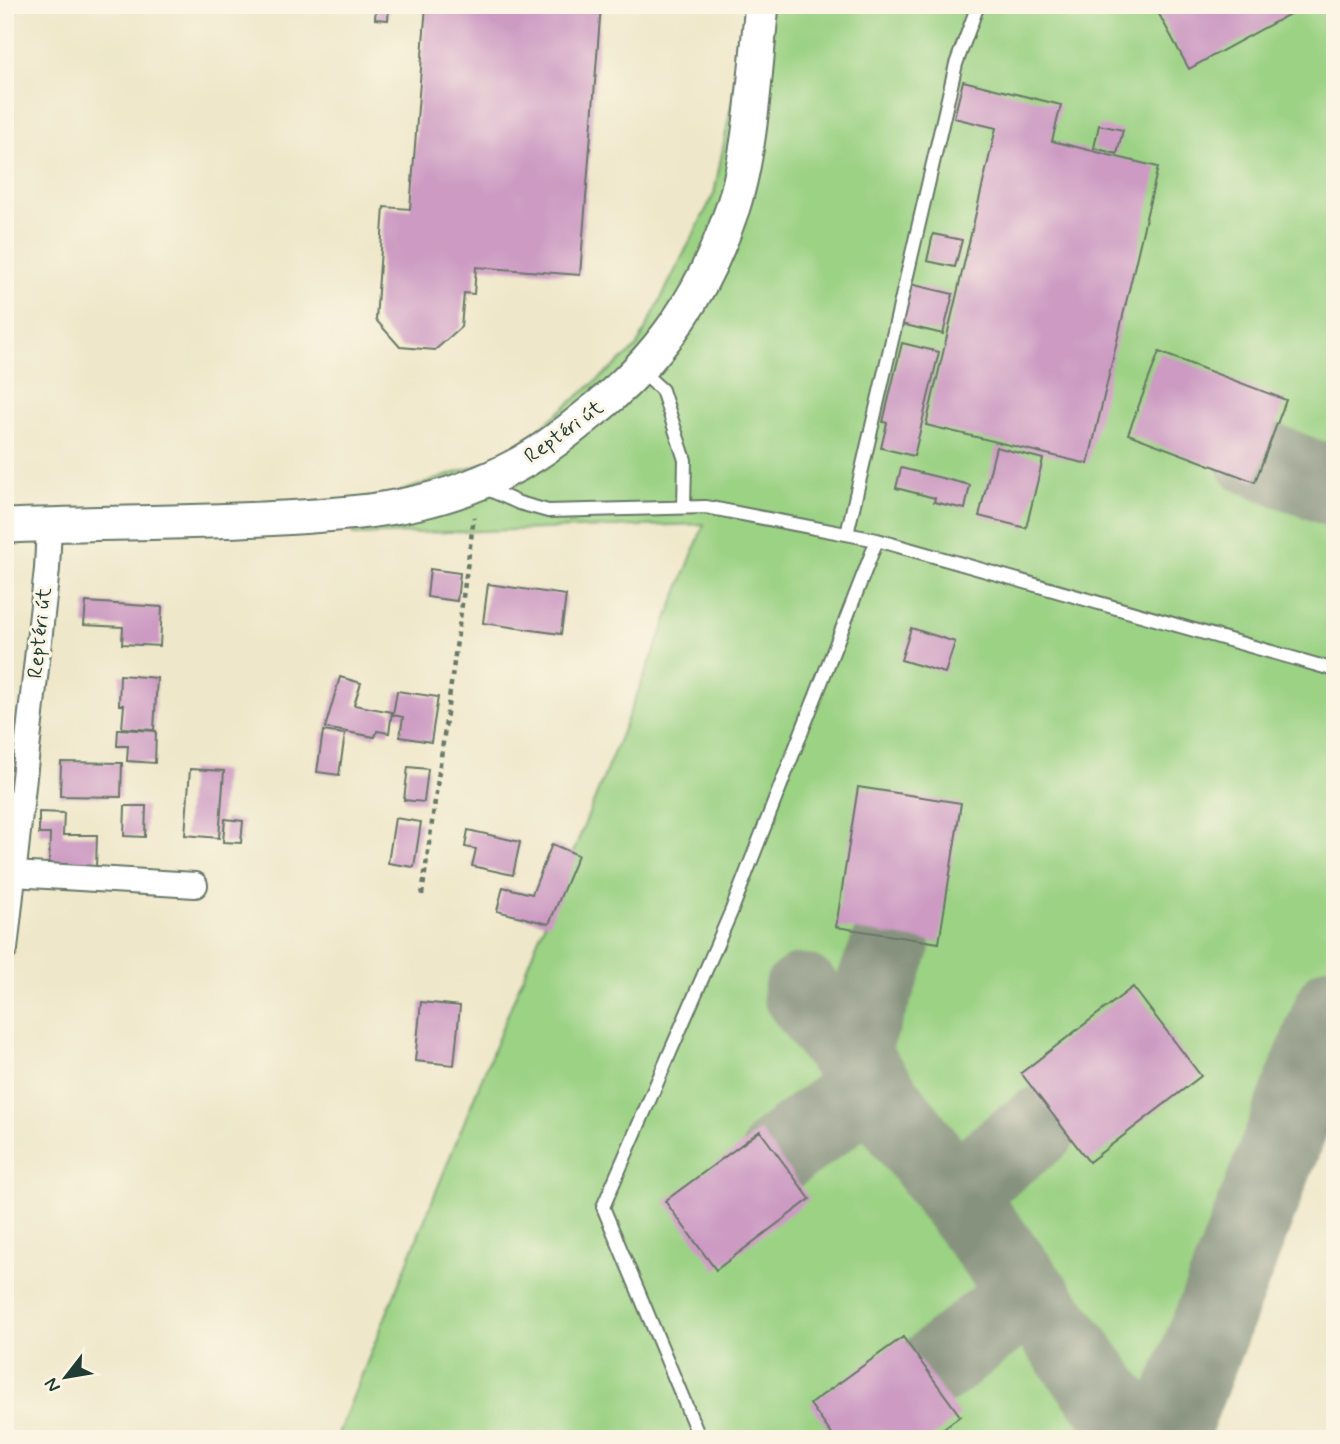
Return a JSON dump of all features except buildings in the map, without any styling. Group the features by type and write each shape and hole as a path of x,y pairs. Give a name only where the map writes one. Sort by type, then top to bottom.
{"main road":[{"name":"Reptéri út","path":"5,526 223,521 373,511 430,499 477,484 539,454 621,389 640,370 668,337 709,266 733,206 744,157 762,5"}],"street":[{"name":"Reptéri út","path":"5,949 47,569 49,525"},
{"path":"14,874 195,885"}],"lane":[{"path":"847,534 956,64 978,5"},
{"path":"640,370 662,390 685,460 684,507"},
{"path":"477,484 519,503 548,511 706,508 877,540 1335,670"},
{"path":"700,1439 603,1207 731,912 877,540"}],"path":[{"path":"422,895 473,522"}],"green space":[{"path":"751,5 1335,5 1335,1053 1185,1439 336,1439 704,524 353,535 351,508 506,456 636,348 714,194"}],"taxiway":[{"path":"1253,456 1335,488"},
{"path":"848,1054 891,945"},
{"path":"802,993 1139,1439"},
{"path":"1167,1439 1335,1005"},
{"path":"781,1152 871,1085"},
{"path":"953,1193 1039,1126"},
{"path":"937,1366 1029,1293"}]}
